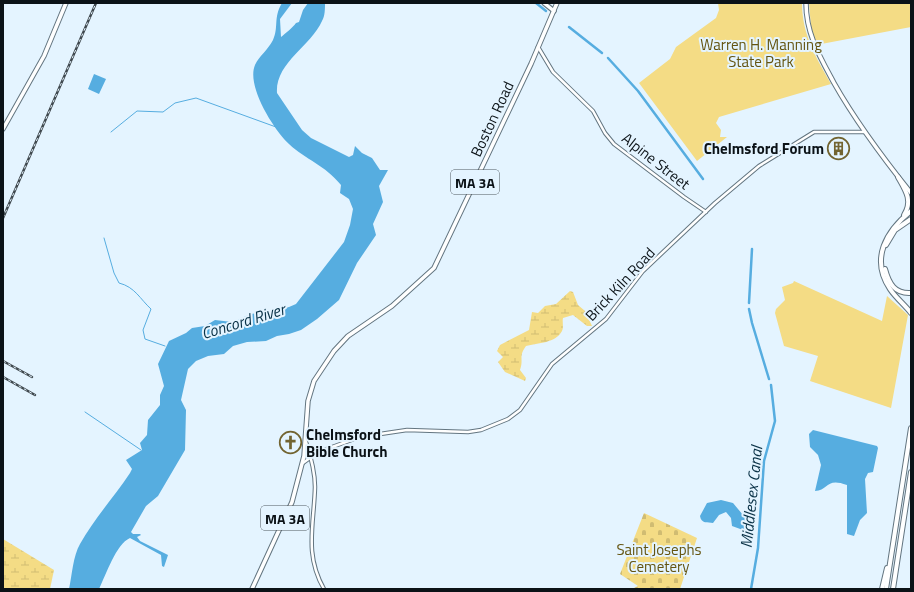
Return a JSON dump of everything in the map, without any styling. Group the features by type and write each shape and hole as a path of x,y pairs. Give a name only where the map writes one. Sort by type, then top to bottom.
{"highway":[{"path":"898,177 907,193 909,201 907,209 901,220"},
{"path":"911,211 901,220 886,238 882,250 882,262 890,288 911,313"},
{"path":"910,220 898,227 890,238 885,250 884,262 889,281 894,288 902,293 911,293"},
{"path":"886,589 911,428"},
{"path":"893,589 911,472"},
{"path":"882,589 894,537"}],"main road":[{"path":"3,129 44,56 66,3"},
{"path":"544,3 554,11"},
{"name":"Boston Road","path":"306,442 308,401 314,381 341,343 404,296 434,268 558,3"},
{"path":"806,3 808,27 815,49 848,107 877,152 911,193"},
{"name":"MA 3A","path":"252,589 292,502 306,442"}],"street":[{"name":"Alpine Street","path":"538,47 553,72 593,111 605,133 614,144 678,193 706,212"},
{"name":"Brick Kiln Road","path":"301,464 311,457 360,437 408,430 468,432 481,430 512,416 520,410 552,364 606,319 639,276 706,212 759,166 806,135 817,131 864,132"},
{"path":"306,442 311,457 315,486 312,514 311,554 315,571 324,589"}],"green space":[{"name":"Warren H. Manning State Park","path":"718,3 802,3 804,25 807,36 815,55 831,84 719,117 716,123 721,130 720,137 727,137 697,161 639,83 670,59 676,47 716,18 719,10"},
{"path":"809,3 911,3 911,27 816,45 811,27"},
{"path":"794,281 882,321 887,296 908,315 891,408 810,381 818,356 784,346 775,313 776,309 785,300 782,287 793,283"},
{"path":"570,291 573,292 578,305 585,311 592,326 587,326 573,315 563,318 562,331 556,338 546,342 526,346 522,356 520,370 526,378 525,381 505,372 498,362 503,357 497,351 500,345 529,330 532,312 538,313 545,306 556,304"},
{"name":"Saint Josephs Cemetery","path":"644,513 697,538 680,589 632,589 638,586 620,574"},
{"path":"3,539 54,570 50,589 3,589"}],"water":[{"name":"Concord River","path":"282,3 292,3 280,19 281,37 299,22 303,10 308,3 325,3 322,21 310,39 287,64 278,82 277,93 302,130 311,138 349,157 353,155 355,146 362,153 372,158 380,170 388,170 379,186 383,202 373,224 376,235 357,263 339,300 317,319 301,330 289,334 277,336 266,341 247,342 233,346 224,354 208,356 196,361 188,369 181,400 186,410 185,450 158,496 146,506 131,532 133,534 140,534 141,535 137,537 140,541 168,555 164,567 162,566 161,555 130,538 125,541 116,553 99,589 69,589 74,560 80,544 91,526 130,473 132,469 126,460 142,450 140,443 147,435 148,420 160,405 160,395 164,386 158,364 169,341 186,333 192,328 205,326 215,320 232,322 251,314 289,307 296,304 344,242 350,225 353,209 349,199 340,193 341,185 329,172 295,150 276,129 263,107 254,84 253,74 255,65 273,40 276,31 279,8"},
{"path":"94,74 106,79 99,94 88,89"},
{"path":"813,430 877,446 878,448 873,472 868,473 865,479 867,513 860,520 854,536 847,534 847,485 835,482 823,489 815,491 821,465 818,455 810,447 809,434"},
{"path":"721,500 733,503 748,521 748,527 743,530 732,526 731,518 726,512 719,515 713,523 705,522 701,519 700,516 707,503"}],"waterway":[{"name":"Middlesex Canal","path":"536,3 546,11"},
{"name":"Middlesex Canal","path":"569,27 602,53"},
{"name":"Middlesex Canal","path":"608,58 638,91 703,179"},
{"path":"111,132 137,111 163,112 175,103 196,98 276,127"},
{"path":"104,238 114,273 119,283 133,290 151,309 143,330 145,339 165,346"},
{"name":"Middlesex Canal","path":"749,303 752,249"},
{"name":"Middlesex Canal","path":"749,309 769,379"},
{"name":"Middlesex Canal","path":"751,589 758,548 764,461 775,421 771,385"},
{"path":"85,412 141,450"}],"railway":[{"path":"3,218 96,3"},
{"path":"3,361 32,377"},
{"path":"3,377 35,395"}],"place":[{"name":"Chelmsford Forum","path":"839,148"},
{"name":"Chelmsford Bible Church","path":"291,443"}]}
